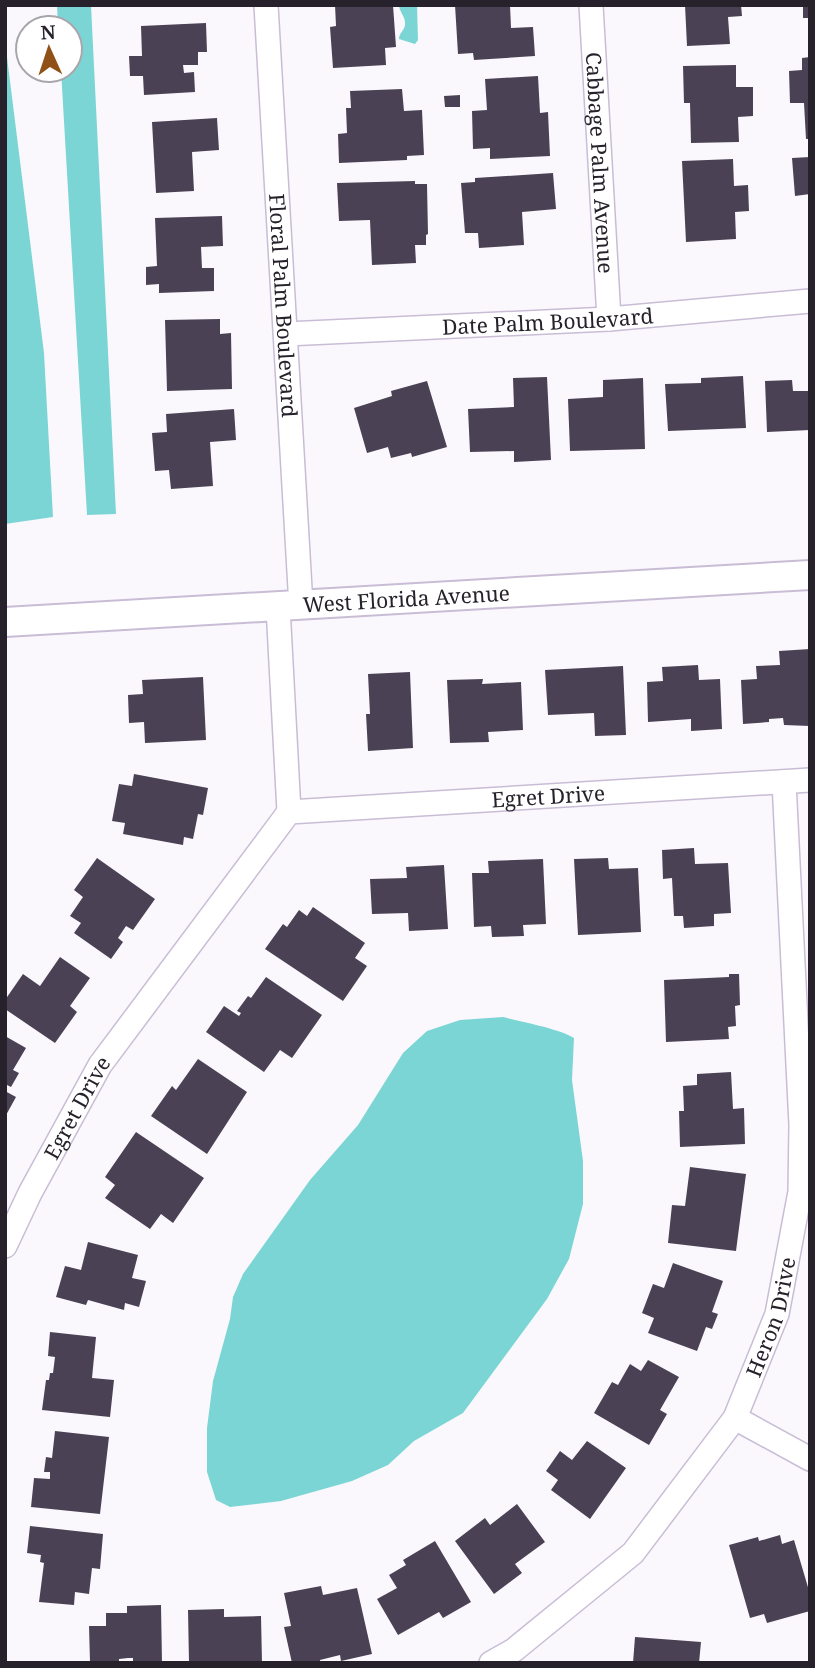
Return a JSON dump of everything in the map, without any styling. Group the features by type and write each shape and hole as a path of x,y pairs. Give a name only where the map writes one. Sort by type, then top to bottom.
{"street":[{"name":"Floral Palm Boulevard","path":"266,5 286,334 290,606"},
{"name":"Cabbage Palm Avenue","path":"591,5 609,319"},
{"name":"Date Palm Boulevard","path":"286,334 609,319 810,300"},
{"name":"West Florida Avenue","path":"5,622 810,575"},
{"path":"289,812 290,606"},
{"name":"Egret Drive","path":"5,1246 30,1193 100,1065 289,812 810,780"},
{"name":"Heron Drive","path":"491,1663 518,1656 633,1553 735,1418 777,1314 800,1192 805,1124 784,782"},
{"path":"735,1418 810,1459"}],"water":[{"path":"57,5 91,5 116,514 87,515 62,84 84,84 84,14 57,14"},
{"path":"417,5 418,40 415,44 399,39 405,22 399,6"},
{"path":"5,41 44,353 53,517 5,524"},
{"path":"503,1017 574,1038 572,1080 583,1161 583,1204 569,1259 547,1299 463,1413 414,1441 388,1465 352,1481 281,1501 230,1507 216,1500 207,1472 207,1428 213,1381 230,1319 233,1297 243,1274 310,1180 358,1125 403,1053 427,1031 460,1020"}],"building":[{"path":"335,5 393,5 396,47 385,48 386,65 333,68 330,27 336,26"},
{"path":"455,5 510,5 511,28 533,27 535,56 474,60 473,53 458,54"},
{"path":"685,5 741,5 742,16 728,17 730,44 687,46"},
{"path":"803,5 810,5 810,18 803,18"},
{"path":"206,23 207,52 198,52 198,65 183,65 184,73 194,72 195,92 144,95 143,76 130,76 129,56 142,56 141,26"},
{"path":"810,57 810,139 806,139 804,103 790,103 789,71 802,70 802,58"},
{"path":"736,65 736,87 753,87 753,116 738,117 739,142 691,143 690,103 684,103 683,66"},
{"path":"538,76 540,113 548,112 550,156 490,159 490,148 473,149 472,111 487,110 485,79"},
{"path":"402,89 404,111 422,110 424,155 407,156 407,160 339,163 338,134 347,133 346,108 351,108 350,91"},
{"path":"460,95 460,107 445,107 444,96"},
{"path":"217,118 219,150 192,152 194,191 156,193 152,122"},
{"path":"810,157 810,194 795,196 792,158"},
{"path":"733,159 734,186 748,185 749,211 735,212 736,239 686,242 682,161"},
{"path":"553,173 556,209 522,212 524,245 479,248 478,233 465,233 461,183 475,182 475,178"},
{"path":"415,181 415,184 427,184 426,245 415,245 416,263 372,265 370,220 339,221 337,183"},
{"path":"222,216 223,246 201,247 202,268 214,268 214,291 159,293 159,284 146,285 146,267 157,266 155,218"},
{"path":"220,319 220,334 231,333 232,389 167,391 165,320"},
{"path":"743,376 746,428 668,431 665,384 701,383 701,378"},
{"path":"547,377 551,460 514,462 514,451 470,452 468,409 514,407 513,378"},
{"path":"643,378 645,449 570,451 568,399 603,397 603,380"},
{"path":"792,380 793,391 810,391 810,430 767,432 765,381"},
{"path":"427,381 447,447 412,457 411,453 391,458 388,447 367,453 354,408 392,396 391,391"},
{"path":"234,409 236,440 210,442 213,486 171,489 169,470 155,471 152,433 167,432 166,414"},
{"path":"810,649 810,726 784,725 783,718 743,724 741,680 757,679 756,666 780,665 779,651"},
{"path":"698,665 699,680 720,679 722,729 691,731 691,719 648,722 647,682 663,681 662,667"},
{"path":"623,666 626,735 595,736 594,713 548,715 545,670"},
{"path":"410,672 413,748 368,751 368,674"},
{"path":"203,677 206,740 145,743 144,722 129,723 128,695 143,694 142,680"},
{"path":"483,679 482,684 521,682 523,730 488,732 489,742 450,743 447,680"},
{"path":"134,774 208,788 203,815 198,814 193,839 184,837 183,845 123,834 125,823 112,821 119,784 132,786"},
{"path":"694,848 695,864 728,863 731,913 714,914 714,926 684,928 683,916 674,916 672,878 663,879 662,850"},
{"path":"97,858 155,899 133,930 126,926 118,938 123,942 111,959 74,933 81,923 70,916 83,897 74,890"},
{"path":"608,858 609,869 638,868 641,932 578,935 574,859"},
{"path":"543,859 546,924 523,925 524,936 492,937 491,926 474,927 472,873 489,873 488,861"},
{"path":"444,865 448,929 409,931 408,913 372,914 370,879 407,878 406,867"},
{"path":"313,907 365,943 355,958 367,966 343,1001 265,949 283,924 287,927 299,910 307,916"},
{"path":"60,957 90,978 70,1006 77,1012 55,1043 5,1009 5,1000 23,974 40,986"},
{"path":"729,974 739,974 740,1005 735,1006 736,1026 728,1027 729,1039 666,1042 664,980 729,977"},
{"path":"266,977 322,1015 292,1058 280,1050 264,1072 206,1032 224,1006 239,1016 241,1013 237,1011 248,996 251,998"},
{"path":"5,1036 26,1048 13,1070 19,1073 11,1087 5,1084"},
{"path":"198,1059 247,1092 207,1154 151,1116 172,1086 176,1090"},
{"path":"731,1072 733,1109 744,1108 745,1144 680,1147 679,1111 684,1111 683,1086 697,1085 697,1074"},
{"path":"5,1091 16,1097 5,1117"},
{"path":"136,1132 204,1178 173,1223 161,1214 150,1229 105,1198 115,1185 105,1177"},
{"path":"690,1167 746,1174 736,1251 668,1243 672,1205 685,1206"},
{"path":"88,1242 138,1255 132,1278 146,1281 139,1307 125,1303 124,1310 88,1300 86,1305 56,1297 65,1266 81,1270"},
{"path":"673,1263 723,1281 712,1312 718,1314 712,1329 706,1327 697,1351 648,1333 654,1318 642,1313 653,1284 664,1288"},
{"path":"50,1332 96,1337 92,1378 114,1380 110,1417 42,1410 46,1380 49,1380 50,1373 53,1373 55,1357 48,1356"},
{"path":"648,1360 679,1377 660,1410 667,1414 649,1445 594,1413 612,1382 618,1385 630,1364 641,1371"},
{"path":"55,1431 109,1437 100,1514 31,1507 34,1478 50,1479 50,1472 44,1472 46,1457 52,1458"},
{"path":"587,1441 626,1468 590,1519 551,1490 558,1480 546,1471 560,1451 572,1460"},
{"path":"517,1504 545,1542 515,1564 522,1573 494,1594 455,1541 485,1518 490,1525"},
{"path":"30,1526 103,1534 100,1569 92,1568 89,1594 75,1592 74,1605 39,1602 44,1563 40,1562 41,1555 27,1553"},
{"path":"780,1535 782,1544 794,1540 810,1594 810,1611 767,1623 764,1614 750,1618 729,1545 758,1537 759,1541"},
{"path":"435,1541 471,1602 443,1618 439,1612 398,1635 377,1599 397,1588 389,1575 406,1565 403,1560"},
{"path":"321,1586 323,1595 357,1588 372,1654 341,1661 340,1655 320,1660 320,1663 292,1663 284,1627 291,1626 284,1593"},
{"path":"161,1605 162,1663 133,1663 133,1658 90,1662 89,1626 106,1626 106,1613 127,1613 127,1606"},
{"path":"224,1609 224,1617 261,1616 262,1663 189,1663 188,1610"},
{"path":"635,1637 701,1642 699,1663 633,1663"}]}
